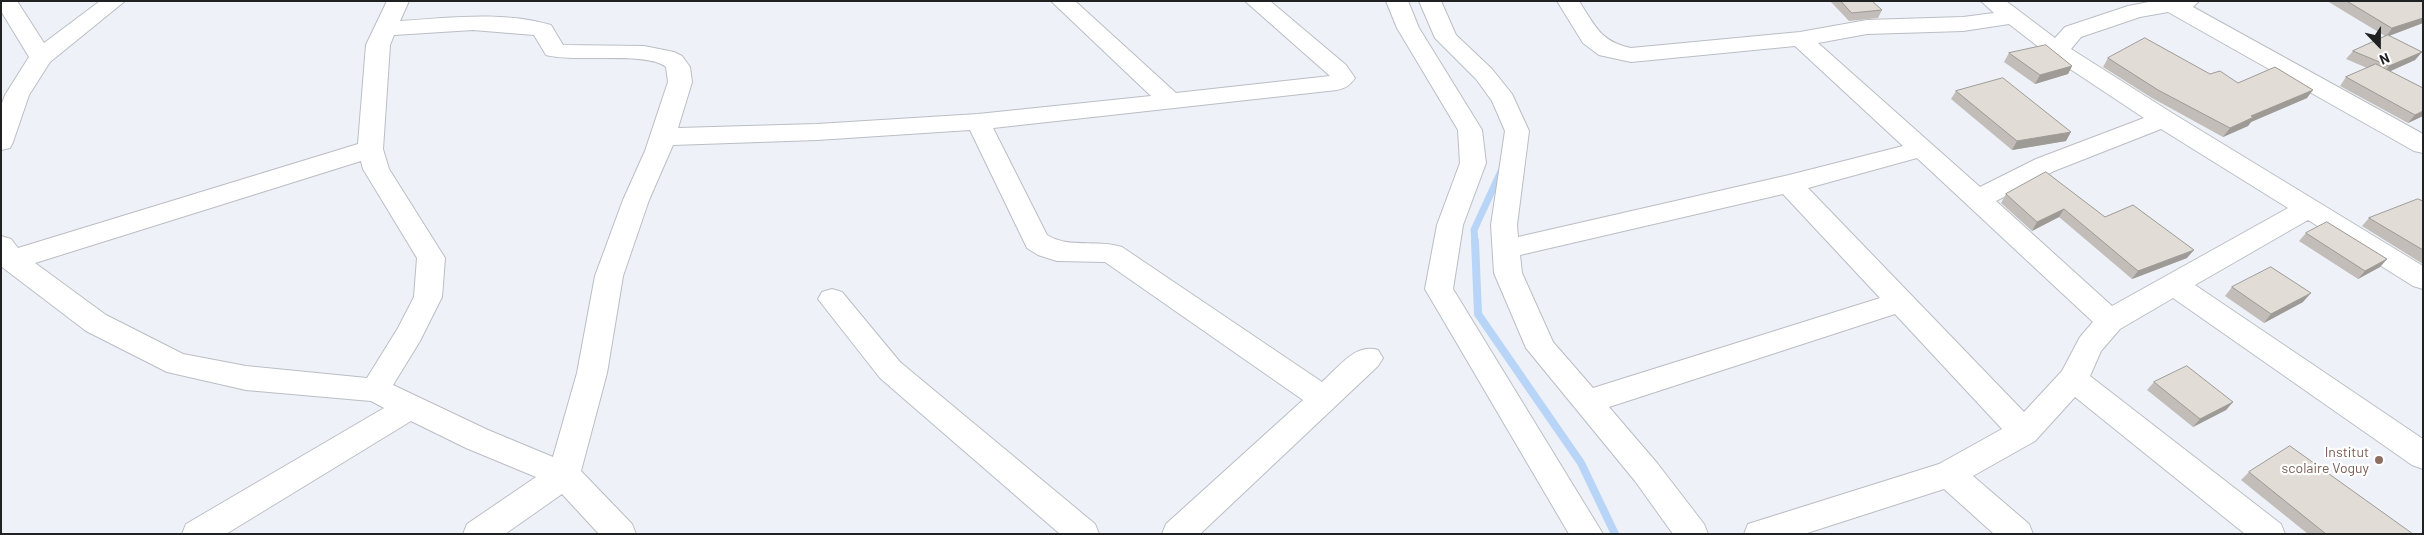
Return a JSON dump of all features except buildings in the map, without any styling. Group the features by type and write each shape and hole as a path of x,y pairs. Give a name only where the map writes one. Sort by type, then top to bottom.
{"street":[{"path":"6,1 41,57"},
{"path":"1,142 17,94 41,57 114,1"},
{"path":"375,390 410,333 428,297 431,258 376,170 370,149 375,63 378,45 398,1"},
{"path":"1062,1 1171,101"},
{"path":"662,137 817,132 978,122 1337,83 1343,78 1338,70 1256,1"},
{"path":"1397,1 1408,28 1470,130 1474,163 1450,225 1440,289 1587,534"},
{"path":"1430,1 1446,38 1484,74 1503,99 1517,131 1504,225 1508,273 1541,348 1646,472 1692,534"},
{"path":"1568,1 1592,38 1607,50 1631,55 1800,39 1867,27 1963,24 2014,17"},
{"path":"1992,1 2057,50 2423,279"},
{"path":"2057,50 2073,32 2136,11 2182,3 2423,146"},
{"path":"385,29 473,22 536,28 543,30 554,50 561,52 644,54 667,57 675,62 680,71 680,82 662,137 609,276 592,373 564,475 479,534"},
{"path":"1800,39 2110,321"},
{"path":"1976,200 2045,165 2163,118"},
{"path":"978,122 1037,241 1050,251 1060,254 1097,250 1112,254 1324,399"},
{"path":"7,253 370,149"},
{"path":"1506,249 1789,184 1922,149"},
{"path":"1789,184 2024,432"},
{"path":"1760,534 1949,474 2024,432 2074,379 2090,345 2110,321 2309,208"},
{"path":"7,253 96,323 177,364 246,378 375,390 477,440 564,475 620,534"},
{"path":"2173,284 2423,456"},
{"path":"832,299 890,370 1083,534"},
{"path":"1587,402 1901,302"},
{"path":"1178,534 1368,358"},
{"path":"2074,379 2269,534"},
{"path":"198,534 410,407"},
{"path":"1949,474 2017,534"}],"waterway":[{"path":"1475,242 1474,230 1502,169"},
{"path":"1475,241 1478,314 1581,463 1615,534"}],"place":[{"name":"Institut scolaire Voguy","path":"2379,460"}]}
